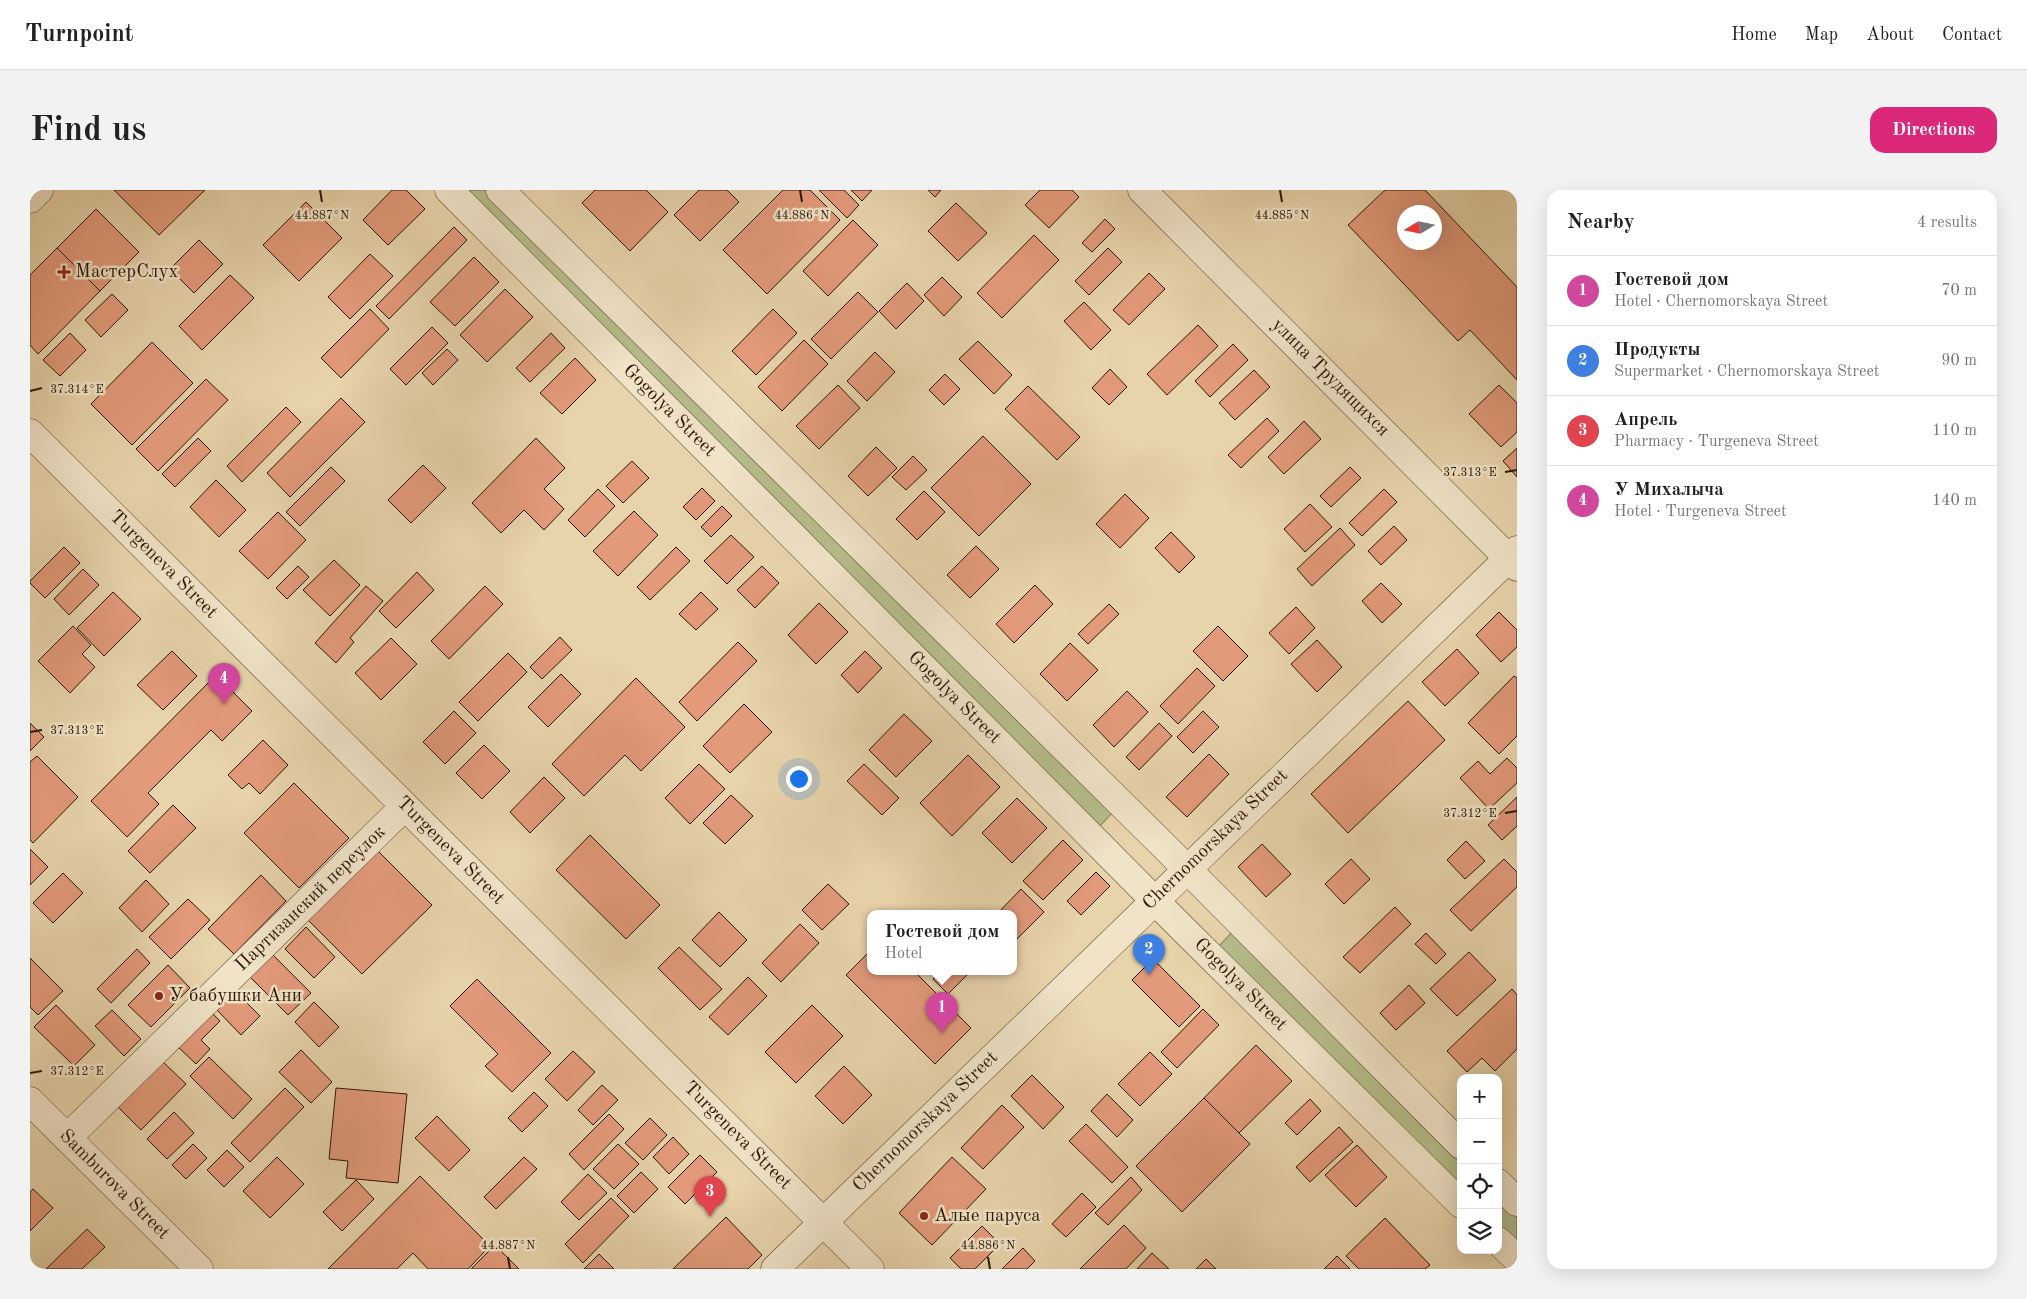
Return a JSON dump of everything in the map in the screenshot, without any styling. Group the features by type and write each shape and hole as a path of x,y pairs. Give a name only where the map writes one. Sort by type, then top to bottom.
{"street":[{"path":"30,199 39,190"},
{"name":"Gogolya Street","path":"449,190 1154,900 1457,1200"},
{"name":"Gogolya Street","path":"500,190 1186,868 1457,1141"},
{"name":"улица Трудящихся","path":"1142,190 1514,558"},
{"name":"Turgeneva Street","path":"30,433 870,1269"},
{"name":"Chernomorskaya Street","path":"775,1269 1186,868 1514,558"},
{"name":"Партизанский переулок","path":"67,1138 406,806"},
{"name":"Samburova Street","path":"30,1101 198,1269"},
{"path":"1502,1187 1517,1202"},
{"path":"1502,1245 1517,1259"}],"green space":[{"path":"459,190 490,190 1115,810 1098,828"},
{"path":"1234,930 1457,1153 1457,1189 1216,949"},
{"path":"1502,1198 1517,1213 1517,1249 1502,1234"}],"building":[{"path":"114,190 205,190 159,235"},
{"path":"392,190 406,190 425,209 388,245 363,220"},
{"path":"595,190 646,190 668,212 630,251 582,203"},
{"path":"699,190 727,190 739,202 700,241 674,215"},
{"path":"783,190 810,190 840,220 767,294 723,250"},
{"path":"819,190 844,190 859,205 847,218"},
{"path":"851,190 872,190 862,201"},
{"path":"928,190 941,190 935,197"},
{"path":"1040,190 1072,190 1079,197 1049,228 1025,205"},
{"path":"1385,190 1425,190 1439,205 1397,205 1397,250 1442,250 1442,208 1517,287 1517,380 1470,330 1458,341 1348,225"},
{"path":"306,202 342,238 299,281 263,245"},
{"path":"956,203 987,233 958,261 928,231"},
{"path":"96,209 139,252 100,291 57,248"},
{"path":"1105,219 1115,229 1092,252 1082,243"},
{"path":"853,220 878,245 828,296 803,271"},
{"path":"454,227 467,240 389,319 376,306"},
{"path":"1034,235 1059,260 1002,318 977,293"},
{"path":"199,240 223,264 194,293 170,269"},
{"path":"57,248 100,291 38,354 30,345 30,275"},
{"path":"1108,248 1122,262 1089,295 1075,281"},
{"path":"370,254 393,276 350,319 328,297"},
{"path":"474,257 499,282 455,326 430,302"},
{"path":"1149,273 1165,289 1129,325 1113,310"},
{"path":"230,275 254,298 202,350 179,326"},
{"path":"942,277 962,297 944,316 924,295"},
{"path":"907,283 924,301 896,329 879,311"},
{"path":"505,289 533,317 487,362 460,335"},
{"path":"858,292 878,312 831,359 811,339"},
{"path":"112,294 128,310 101,337 85,320"},
{"path":"1084,302 1111,330 1091,350 1064,321"},
{"path":"370,309 389,329 341,378 321,358"},
{"path":"773,309 797,333 756,375 732,351"},
{"path":"1198,325 1218,346 1167,395 1147,374"},
{"path":"432,327 448,343 406,385 390,369"},
{"path":"70,333 86,350 60,376 43,360"},
{"path":"551,333 565,348 530,382 516,368"},
{"path":"804,340 828,364 782,411 758,387"},
{"path":"978,341 1012,375 994,394 959,359"},
{"path":"152,342 193,383 132,445 91,404"},
{"path":"1233,344 1248,360 1210,397 1195,381"},
{"path":"447,349 458,360 433,385 422,373"},
{"path":"875,352 895,372 867,401 847,381"},
{"path":"575,358 596,380 562,414 540,393"},
{"path":"1110,369 1127,387 1109,405 1092,388"},
{"path":"1254,370 1270,387 1235,420 1219,403"},
{"path":"945,374 960,389 944,405 929,390"},
{"path":"206,379 228,400 158,471 136,449"},
{"path":"838,385 860,408 819,449 796,426"},
{"path":"1499,385 1517,403 1517,432 1501,447 1469,414"},
{"path":"1028,386 1080,437 1057,460 1005,409"},
{"path":"341,398 365,422 290,497 267,473"},
{"path":"286,407 301,422 242,482 227,466"},
{"path":"1267,418 1279,431 1241,468 1228,455"},
{"path":"1304,421 1321,439 1284,474 1268,457"},
{"path":"983,436 1031,484 979,536 931,488"},
{"path":"198,438 211,451 175,487 162,474"},
{"path":"536,438 565,468 544,489 564,509 544,530 524,510 501,533 472,503"},
{"path":"876,447 897,468 868,496 848,476"},
{"path":"1517,448 1517,477 1503,461"},
{"path":"913,456 927,470 906,490 892,477"},
{"path":"632,461 649,478 623,503 606,486"},
{"path":"423,465 446,488 411,523 388,500"},
{"path":"331,467 345,481 300,526 286,512"},
{"path":"1350,467 1361,478 1331,507 1320,496"},
{"path":"216,480 246,510 219,537 190,507"},
{"path":"702,488 715,501 696,520 683,507"},
{"path":"598,489 615,506 585,537 568,520"},
{"path":"1384,489 1397,502 1362,536 1349,523"},
{"path":"924,491 945,512 917,540 896,519"},
{"path":"1125,494 1149,518 1120,548 1096,524"},
{"path":"1310,504 1332,527 1305,552 1284,529"},
{"path":"722,506 732,516 711,537 701,527"},
{"path":"634,511 658,535 618,576 593,551"},
{"path":"278,512 306,540 268,579 239,551"},
{"path":"1394,526 1407,540 1381,565 1368,551"},
{"path":"1340,528 1355,545 1312,586 1297,569"},
{"path":"1171,532 1195,557 1179,573 1155,548"},
{"path":"731,535 754,557 727,584 704,561"},
{"path":"976,546 999,569 970,598 947,575"},
{"path":"64,547 80,563 45,598 30,581"},
{"path":"676,547 690,561 650,600 637,587"},
{"path":"334,560 360,585 330,616 303,590"},
{"path":"298,566 309,577 287,599 276,588"},
{"path":"762,566 779,583 755,608 737,590"},
{"path":"83,569 99,585 69,615 54,599"},
{"path":"417,572 434,590 396,628 379,611"},
{"path":"1381,583 1402,604 1382,623 1362,601"},
{"path":"1035,585 1053,604 1014,643 996,624"},
{"path":"366,586 383,601 350,638 354,642 336,663 315,643"},
{"path":"485,586 503,604 449,659 431,641"},
{"path":"113,592 141,619 104,656 77,628"},
{"path":"701,592 718,609 696,630 679,614"},
{"path":"819,603 848,632 816,664 788,635"},
{"path":"1109,604 1119,614 1088,644 1078,634"},
{"path":"1296,607 1315,628 1289,654 1269,633"},
{"path":"1499,612 1517,630 1517,647 1501,662 1476,635"},
{"path":"73,626 91,645 82,654 95,667 70,693 38,661"},
{"path":"1218,626 1248,656 1223,681 1193,651"},
{"path":"560,637 572,650 542,679 530,667"},
{"path":"391,638 417,664 381,700 355,673"},
{"path":"1317,640 1342,667 1317,692 1291,664"},
{"path":"738,642 757,661 697,721 679,702"},
{"path":"1070,643 1098,670 1067,701 1040,674"},
{"path":"1457,649 1479,673 1445,706 1422,682"},
{"path":"172,651 197,676 163,710 137,685"},
{"path":"865,651 882,668 858,693 841,675"},
{"path":"508,653 527,672 478,721 459,702"},
{"path":"1197,668 1215,686 1178,724 1160,706"},
{"path":"561,674 581,694 548,727 528,707"},
{"path":"216,675 252,711 222,741 211,730 148,793 159,804 127,837 91,801"},
{"path":"1514,676 1517,678 1517,736 1499,754 1468,723"},
{"path":"636,678 685,727 641,771 625,755 584,796 552,764"},
{"path":"1127,691 1148,712 1114,747 1093,725"},
{"path":"1408,701 1445,740 1348,833 1311,794"},
{"path":"744,704 772,732 730,773 703,746"},
{"path":"454,711 476,733 445,764 423,742"},
{"path":"1203,711 1219,727 1193,753 1177,737"},
{"path":"904,714 932,741 896,777 869,750"},
{"path":"30,723 44,737 30,751"},
{"path":"1159,723 1172,736 1139,770 1126,757"},
{"path":"263,740 288,765 260,794 249,783 242,789 228,775"},
{"path":"484,745 510,771 482,799 456,773"},
{"path":"1209,754 1229,774 1187,817 1166,797"},
{"path":"968,755 1000,787 952,836 920,803"},
{"path":"37,756 78,797 33,843 30,840 30,762"},
{"path":"1507,758 1517,768 1517,783 1489,809 1460,778 1478,761 1490,774"},
{"path":"699,764 725,789 690,824 665,798"},
{"path":"864,764 899,798 882,815 847,781"},
{"path":"544,777 565,798 530,833 510,812"},
{"path":"294,783 349,838 299,888 244,833"},
{"path":"731,795 753,816 725,844 703,823"},
{"path":"1517,797 1517,826 1502,840 1488,825"},
{"path":"1017,798 1047,828 1012,863 982,833"},
{"path":"173,805 196,828 150,873 128,851"},
{"path":"590,835 660,905 626,939 556,870"},
{"path":"1063,840 1083,860 1043,900 1023,881"},
{"path":"1466,841 1485,861 1465,879 1447,860"},
{"path":"1262,844 1291,874 1266,897 1238,867"},
{"path":"30,849 48,867 30,885"},
{"path":"377,850 432,905 362,974 307,919"},
{"path":"1351,859 1370,879 1344,904 1325,884"},
{"path":"1504,859 1517,872 1517,887 1471,931 1450,910"},
{"path":"1096,872 1110,886 1081,915 1067,901"},
{"path":"63,873 83,893 53,923 33,903"},
{"path":"261,875 286,901 234,954 208,929"},
{"path":"146,880 169,904 142,932 119,908"},
{"path":"828,884 849,904 822,930 802,910"},
{"path":"1021,889 1044,912 1017,939 1017,910 1001,910"},
{"path":"188,899 210,920 171,959 149,937"},
{"path":"1395,907 1411,924 1360,973 1343,957"},
{"path":"719,912 747,940 720,967 692,940"},
{"path":"800,924 819,943 781,982 762,963"},
{"path":"306,927 335,957 314,978 285,949"},
{"path":"1426,933 1446,954 1436,964 1415,944"},
{"path":"679,947 722,989 700,1010 658,968"},
{"path":"137,949 150,963 111,1003 97,989"},
{"path":"270,952 311,993 288,1015 248,975"},
{"path":"1469,952 1496,980 1457,1016 1430,989"},
{"path":"867,954 867,975 918,975 971,1028 935,1064 846,975"},
{"path":"30,958 63,991 38,1015 30,1007"},
{"path":"1153,959 1200,1006 1179,1027 1132,980"},
{"name":"У бабушки Ани","path":"168,965 190,988 151,1027 128,1005"},
{"path":"937,975 967,975 948,994 933,979"},
{"path":"748,977 767,996 728,1035 709,1017"},
{"path":"477,979 551,1053 512,1092 485,1066 498,1054 450,1006"},
{"path":"1409,985 1425,1003 1396,1030 1380,1013"},
{"path":"233,989 260,1016 241,1035 215,1008"},
{"path":"1512,989 1517,995 1517,1049 1495,1071 1482,1058 1467,1072 1447,1051"},
{"path":"314,1002 339,1027 319,1047 295,1022"},
{"path":"56,1005 95,1045 74,1066 34,1027"},
{"path":"812,1005 843,1036 796,1083 765,1052"},
{"path":"1203,1009 1219,1025 1177,1068 1161,1052"},
{"path":"112,1010 141,1039 124,1056 95,1026"},
{"path":"209,1010 220,1021 201,1040 210,1049 196,1064 175,1044"},
{"path":"1256,1045 1292,1081 1239,1133 1204,1098"},
{"path":"301,1050 332,1082 311,1103 279,1072"},
{"path":"573,1051 595,1072 567,1101 545,1079"},
{"path":"1150,1052 1172,1074 1140,1106 1118,1084"},
{"path":"209,1057 252,1099 233,1119 190,1076"},
{"path":"161,1060 186,1084 141,1130 116,1105"},
{"path":"844,1066 872,1095 843,1124 815,1096"},
{"path":"1032,1075 1064,1107 1043,1129 1011,1096"},
{"path":"602,1085 618,1100 593,1125 578,1110"},
{"path":"285,1088 304,1107 250,1162 231,1143"},
{"path":"336,1088 407,1094 398,1183 346,1178 348,1161 329,1159"},
{"path":"534,1092 548,1106 522,1132 508,1118"},
{"path":"1107,1094 1133,1120 1117,1137 1091,1111"},
{"path":"1204,1098 1250,1144 1182,1212 1136,1166"},
{"path":"1310,1099 1321,1111 1297,1135 1285,1123"},
{"path":"1002,1105 1024,1127 983,1169 961,1148"},
{"path":"174,1112 194,1133 167,1159 147,1139"},
{"path":"609,1114 624,1129 584,1170 569,1154"},
{"path":"437,1116 470,1150 449,1171 415,1138"},
{"path":"650,1118 667,1135 643,1160 625,1143"},
{"path":"1086,1124 1128,1167 1112,1183 1069,1141"},
{"path":"1339,1127 1353,1142 1310,1182 1296,1167"},
{"path":"673,1137 689,1154 669,1174 653,1157"},
{"path":"193,1144 207,1158 186,1179 172,1165"},
{"path":"618,1144 639,1164 614,1189 593,1169"},
{"path":"1357,1145 1387,1177 1356,1207 1325,1175"},
{"path":"227,1150 244,1167 224,1187 207,1170"},
{"path":"700,1155 717,1172 685,1204 668,1187"},
{"path":"277,1157 304,1184 270,1218 243,1191"},
{"path":"524,1157 537,1169 496,1209 484,1197"},
{"path":"952,1157 986,1189 932,1245 899,1213"},
{"path":"641,1172 658,1189 634,1213 617,1196"},
{"path":"588,1174 607,1193 579,1220 561,1202"},
{"path":"420,1176 490,1246 468,1269 428,1269 413,1253 397,1269 328,1269"},
{"path":"1131,1177 1142,1190 1108,1225 1095,1213"},
{"path":"356,1180 374,1199 342,1231 323,1212"},
{"path":"33,1189 53,1208 30,1231 30,1192"},
{"path":"1082,1193 1096,1207 1066,1237 1052,1224"},
{"path":"611,1198 629,1216 583,1263 565,1244"},
{"path":"726,1217 762,1255 748,1269 673,1269"},
{"path":"1385,1218 1430,1265 1425,1269 1359,1269 1346,1256"},
{"path":"1124,1225 1146,1248 1126,1269 1080,1269"},
{"path":"982,1226 1000,1244 975,1269 961,1269 950,1258"},
{"path":"87,1229 105,1247 82,1269 46,1269"},
{"path":"495,1245 519,1269 471,1269"},
{"path":"1023,1248 1035,1261 1027,1269 1002,1269"},
{"path":"1152,1253 1169,1269 1137,1269"},
{"path":"599,1254 614,1269 584,1269"},
{"path":"1337,1256 1350,1269 1324,1269"},
{"path":"1206,1259 1216,1269 1196,1269"}],"place":[{"name":"МастерСлух","path":"64,272"},
{"name":"У Михалыча","path":"224,704"},
{"name":"Продукты","path":"1149,975"},
{"name":"У бабушки Ани","path":"159,996"},
{"name":"Гостевой дом","path":"942,1033"},
{"name":"Алые паруса","path":"924,1216"},
{"name":"Апрель","path":"710,1217"}]}
